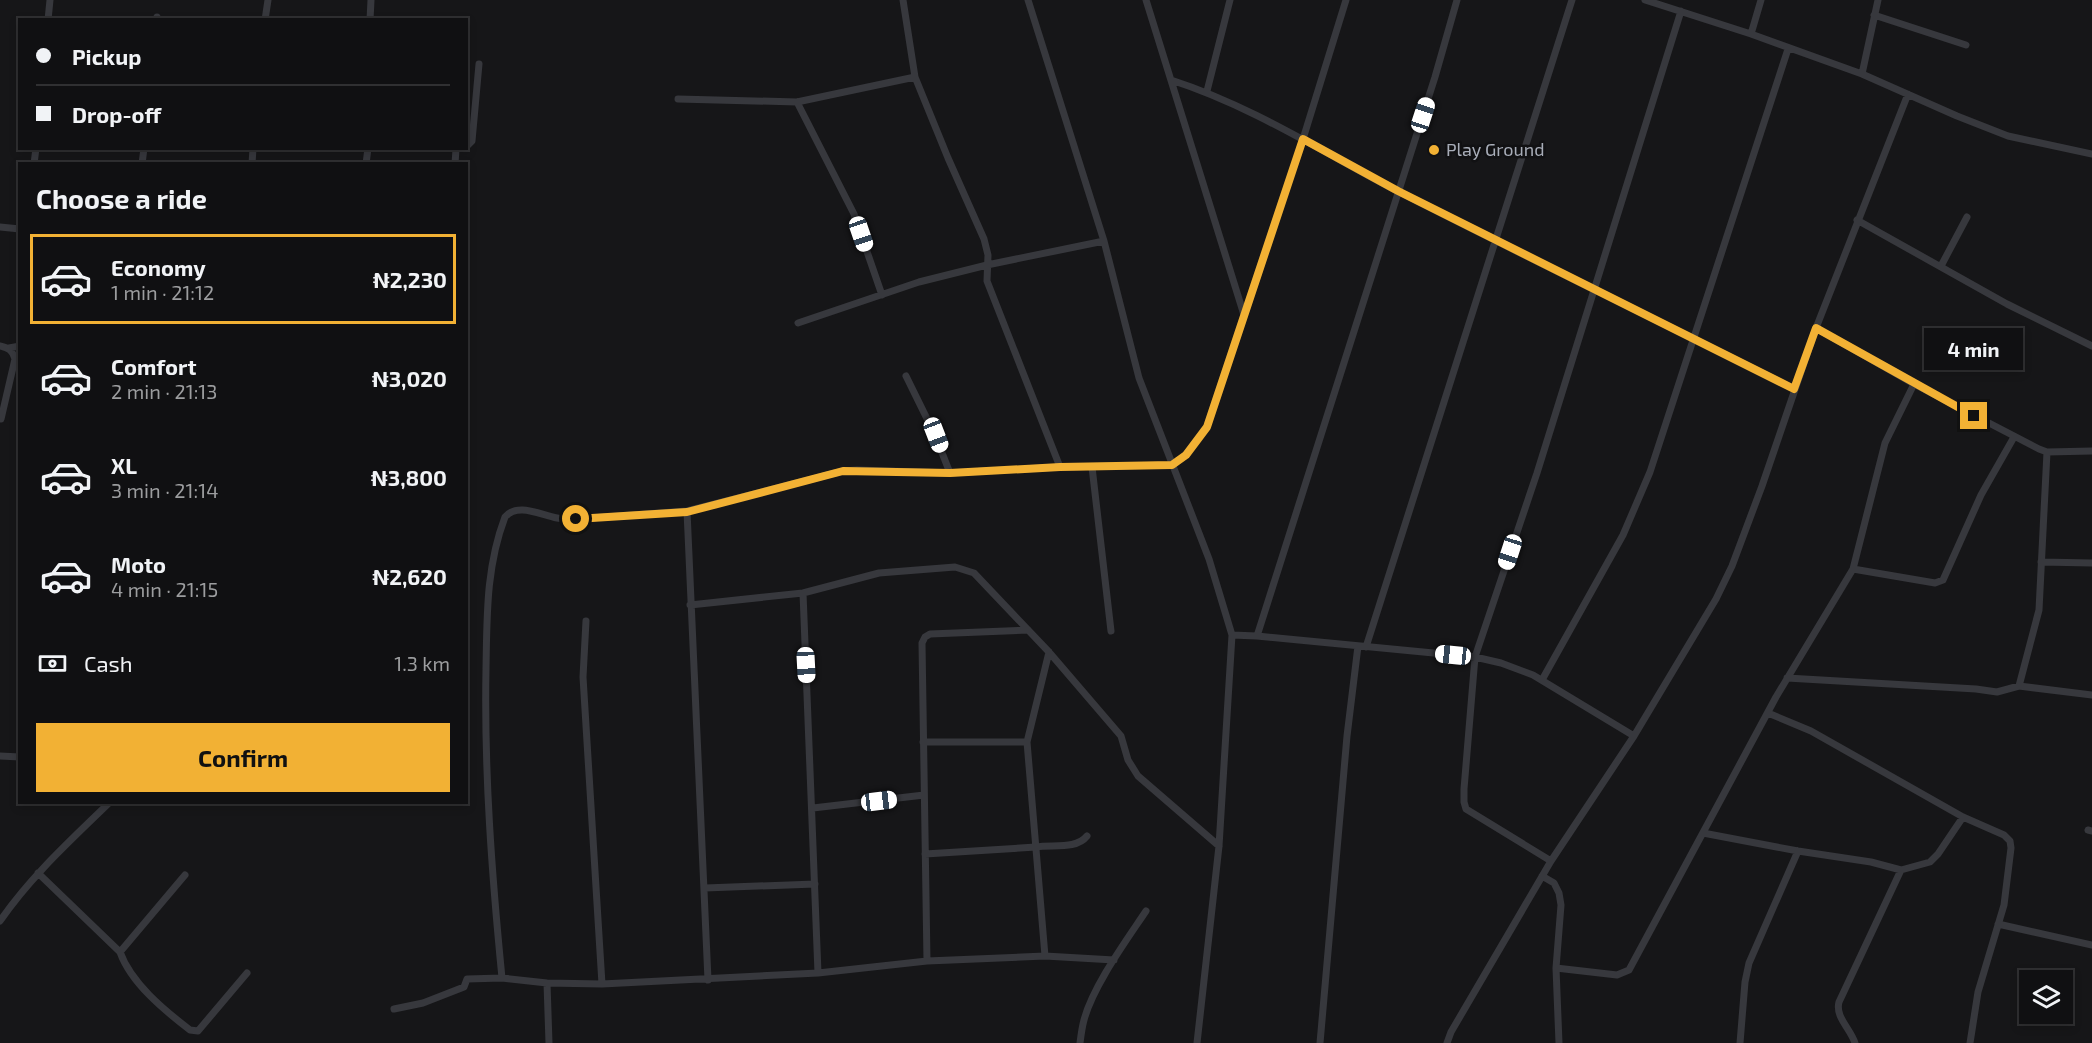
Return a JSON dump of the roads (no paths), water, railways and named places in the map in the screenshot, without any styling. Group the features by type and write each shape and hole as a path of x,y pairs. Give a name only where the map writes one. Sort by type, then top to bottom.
{"street":[{"path":"48,18 50,0"},
{"path":"265,18 267,0"},
{"path":"370,18 371,0"},
{"path":"903,0 915,77 984,240 988,255 987,280 1060,467"},
{"path":"1028,0 1104,242 1139,378 1209,559 1232,635 1219,846 1197,1043"},
{"path":"1146,0 1244,315"},
{"path":"1207,91 1230,0"},
{"path":"502,978 495,901 485,723 487,591 493,557 505,517 510,511 518,510 559,519 687,512 843,471 950,473 1060,467 1172,465 1186,455 1207,427 1303,139 1346,0"},
{"path":"1257,636 1435,77 1457,0"},
{"path":"1366,647 1572,0"},
{"path":"1645,0 1751,34 1862,74 2008,136 2092,154"},
{"path":"1751,34 1761,0"},
{"path":"1862,74 1878,0"},
{"path":"1551,861 1466,809 1464,789 1474,657 1537,473 1681,11"},
{"path":"1874,15 1966,45"},
{"path":"1542,680 1623,535 1650,472 1788,49"},
{"path":"468,145 472,141 479,64"},
{"path":"678,99 797,102 915,77"},
{"path":"1171,80 1207,91 1303,139 1398,191 1794,389"},
{"path":"1447,1043 1450,1032 1542,876 1634,736 1696,634 1732,566 1816,328 1908,94"},
{"path":"797,102 854,214 882,295"},
{"path":"1941,266 1967,217"},
{"path":"1857,220 2007,304 2092,346"},
{"path":"0,227 18,229"},
{"path":"798,323 920,282 987,265 1104,242"},
{"path":"1816,328 1914,384 2047,452 2092,451"},
{"path":"0,346 9,348 18,346"},
{"path":"1,419 15,359 9,348"},
{"path":"906,376 936,435 950,473"},
{"path":"1556,968 1617,975 1629,970 1787,678 1853,569 1885,443 1914,384"},
{"path":"1853,569 1935,583 1943,580 1981,495 2014,437"},
{"path":"2019,686 2038,620 2047,452"},
{"path":"1092,467 1111,631"},
{"path":"687,512 708,980"},
{"path":"2041,562 2092,563"},
{"path":"690,605 803,593 879,573 963,568 974,573 1049,652 1121,736 1128,760 1138,776 1219,846"},
{"path":"803,593 818,973"},
{"path":"585,621 583,677 602,984"},
{"path":"927,961 922,643 930,634 1028,630"},
{"path":"1232,635 1474,657 1500,663 1542,680 1634,736"},
{"path":"1320,1043 1347,736 1358,646"},
{"path":"1045,956 1027,742 1049,652"},
{"path":"1787,678 1996,692 2019,686 2092,694"},
{"path":"1768,713 1811,731 1963,817 2004,835 2010,841 2009,876 2004,905 1978,992 1970,1043"},
{"path":"923,742 1027,742"},
{"path":"0,756 18,757"},
{"path":"813,808 924,795"},
{"path":"0,921 15,899 38,873 108,804"},
{"path":"1702,833 1871,862 1901,870 1930,862 1963,817"},
{"path":"925,854 1036,847 1049,844 1072,845 1078,844 1087,836"},
{"path":"1740,1043 1745,982 1749,963 1798,851"},
{"path":"1855,1043 1851,1031 1839,1016 1837,1010 1839,1002 1901,870"},
{"path":"38,873 120,952 132,978 190,1030 198,1031 247,973"},
{"path":"120,952 185,874"},
{"path":"1542,876 1554,883 1559,892 1561,905 1556,968 1559,1043"},
{"path":"705,888 815,884"},
{"path":"1080,1043 1088,1007 1114,960 1146,911"},
{"path":"1998,924 2092,945"},
{"path":"394,1009 423,1003 464,987 467,979 502,978 602,984 818,973 927,961 1045,956 1114,960"},
{"path":"547,982 549,1043"}],"place":[{"name":"Play Ground","path":"1434,150"}]}
